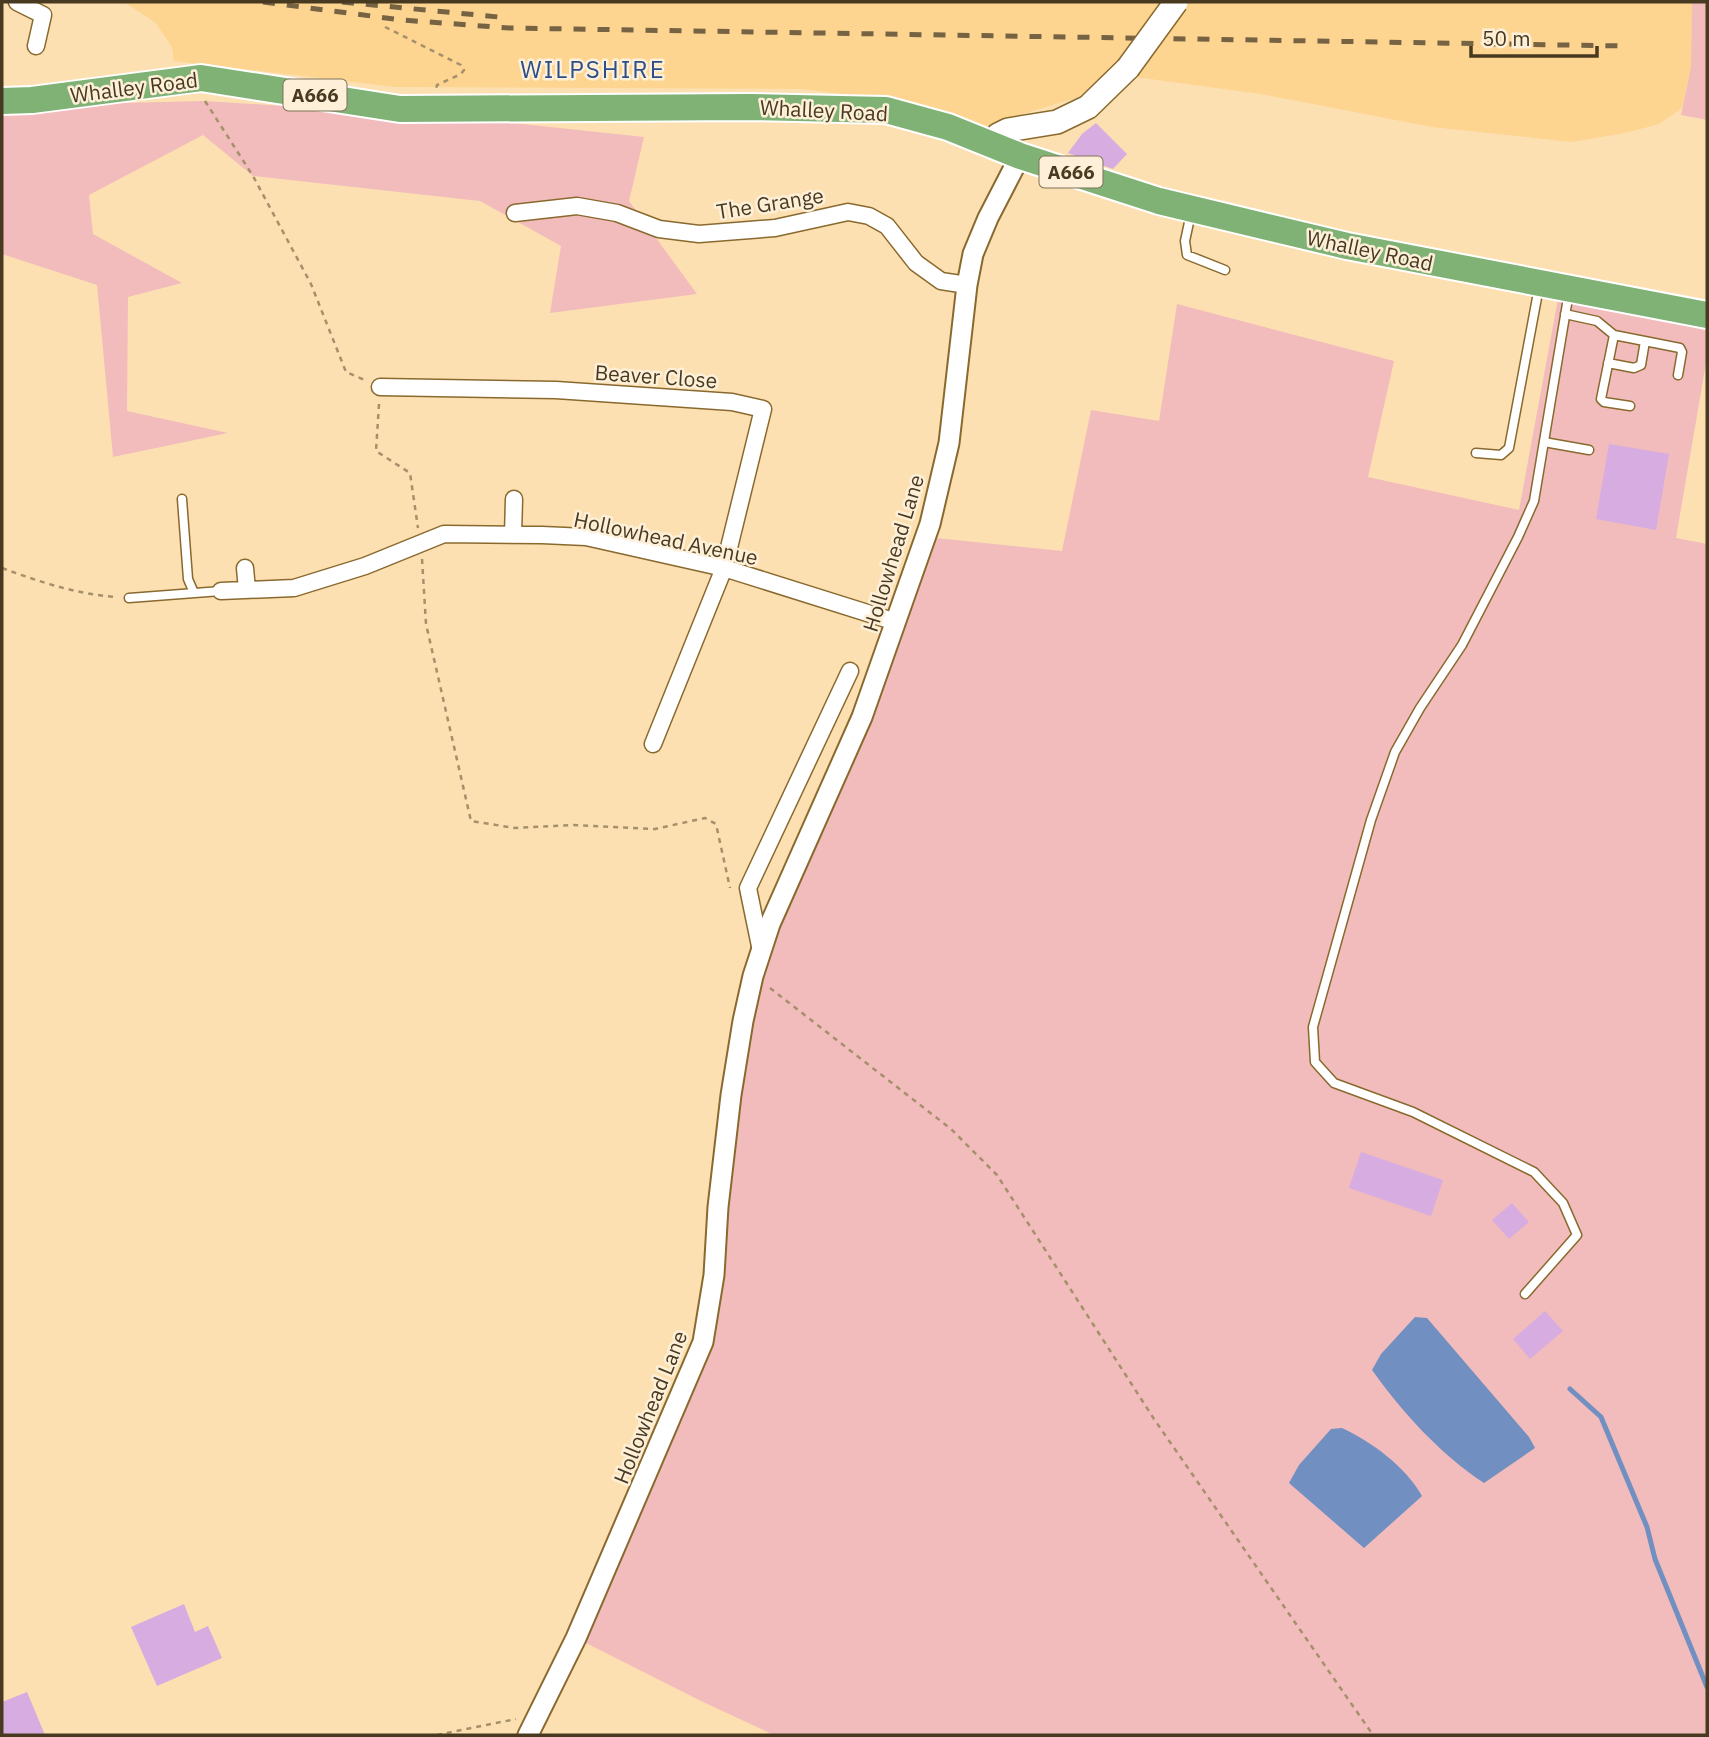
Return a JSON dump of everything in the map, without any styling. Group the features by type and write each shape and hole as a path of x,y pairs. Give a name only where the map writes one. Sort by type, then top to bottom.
{"highway":[{"name":"Whalley Road","path":"2,100 32,100 201,78 400,109 751,107 886,110 948,127 1020,156 1159,201 1347,246 1540,284 1567,301 1707,315"}],"main road":[{"path":"991,145 998,135 1008,130 1057,122 1088,107 1128,68 1176,2"}],"street":[{"path":"17,2 51,14 36,46"},
{"name":"Hollowhead Lane","path":"528,1735 568,1656 703,1342 714,1275 718,1207 731,1095 752,976 771,924 862,717 930,524 949,443 973,254 1020,156"},
{"name":"The Grange","path":"515,213 577,206 617,213 659,229 699,234 775,228 848,212 869,216 887,226 916,263 941,281 967,285"},
{"name":"Beaver Close","path":"380,387 556,390 732,402 763,409 724,568"},
{"path":"513,535 514,499"},
{"name":"Hollowhead Avenue","path":"221,591 294,588 365,566 444,534 586,537 724,568 896,622"},
{"path":"245,568 247,590"},
{"path":"653,744 724,568"},
{"path":"761,951 748,888 850,671"}],"lane":[{"path":"1192,209 1185,241 1187,255 1225,270"},
{"path":"1476,453 1501,455 1509,448 1540,284"},
{"path":"1525,1294 1577,1235 1563,1203 1534,1172 1413,1112 1334,1083 1315,1062 1313,1027 1371,820 1395,751 1462,645 1534,501 1567,301 1614,335 1680,348 1682,352 1678,375"},
{"path":"1614,335 1601,399 1604,402 1630,406"},
{"path":"1608,363 1634,368 1641,365 1645,341"},
{"path":"1544,442 1589,450"},
{"path":"182,499 188,579 194,593"},
{"path":"129,598 221,591"}],"path":[{"path":"385,27 461,65 464,70 437,85 429,109"},
{"path":"201,78 205,101 253,176 311,284 346,372 380,387 376,451 410,473 421,544 426,624 471,821 515,828 572,824 655,828 705,818 716,824 733,899"},
{"path":"2,568 53,587 93,596 129,598"},
{"path":"752,976 951,1129 997,1175 1154,1419 1373,1735"},
{"path":"437,1735 538,1714"}],"shaded area":[{"path":"124,2 1161,4 1119,62 1097,87 1076,98 996,122 991,127 885,99 802,89 396,87 174,61 172,47 156,23"},
{"path":"1183,2 1692,2 1691,67 1682,108 1659,124 1625,133 1572,142 1432,127 1261,94 1135,77"},
{"path":"1692,2 1707,2 1707,120 1681,115 1691,67"},
{"path":"205,101 457,117 644,137 629,201 697,294 550,313 561,246 480,201 253,176 203,135 89,195 93,234 182,283 128,297 127,411 228,433 113,457 97,285 2,254 2,106"},
{"path":"1560,288 1707,315 1707,357 1676,538 1707,544 1707,1735 774,1735 576,1638 703,1342 743,1021 926,537 1062,551 1091,410 1159,421 1177,304 1394,361 1368,477 1519,510"}],"water":[{"path":"1415,1317 1427,1318 1529,1437 1535,1448 1484,1483 1452,1459 1423,1431 1372,1370 1381,1354"},
{"path":"1342,1428 1365,1440 1398,1465 1422,1496 1364,1548 1289,1483 1299,1465 1331,1429"}],"building":[{"path":"1096,123 1127,154 1113,169 1068,153 1082,134"},
{"path":"1609,444 1669,454 1656,530 1596,519"},
{"path":"1361,1152 1443,1180 1431,1216 1349,1188"},
{"path":"1512,1203 1529,1222 1509,1239 1492,1220"},
{"path":"1545,1311 1563,1331 1530,1359 1513,1339"},
{"path":"184,1604 195,1632 208,1626 222,1658 157,1686 131,1627"},
{"path":"27,1692 45,1735 2,1735 2,1702"}],"waterway":[{"path":"1570,1389 1601,1417 1647,1527 1655,1559 1707,1687"}],"railway":[{"path":"263,2 402,20 509,28 1626,46"},
{"path":"342,2 509,18"}],"district":[{"name":"WILPSHIRE","path":"593,69"}]}
